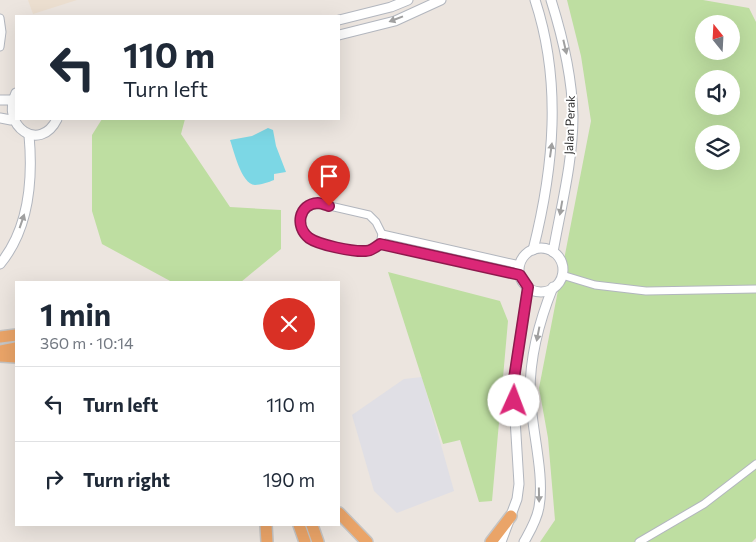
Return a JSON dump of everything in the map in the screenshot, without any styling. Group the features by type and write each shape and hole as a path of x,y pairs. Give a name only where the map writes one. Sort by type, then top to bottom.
{"highway":[{"path":"0,337 15,335"},
{"path":"0,350 15,348"},
{"path":"0,356 15,356"},
{"path":"340,516 367,542"},
{"path":"491,542 511,516"},
{"path":"340,517 354,542"},
{"path":"266,526 267,542"},
{"path":"300,526 305,542"},
{"path":"312,526 318,542"}],"main road":[{"path":"340,20 391,7 408,0"},
{"path":"340,35 395,21 441,0"},
{"name":"Jalan Perak","path":"533,250 541,217 553,133 550,54 535,0"},
{"name":"Jalan Perak","path":"551,0 566,49 573,117 568,167 553,252"},
{"path":"0,100 14,96"},
{"path":"14,96 9,106 11,120 18,130 29,135 43,133 50,130 56,120"},
{"path":"0,118 11,120"},
{"path":"0,264 21,227 25,214 30,176 29,135"},
{"path":"524,542 534,525 539,506 537,450 530,390 534,359 542,314 562,275 561,262 553,252 546,249 533,250 524,256 520,265 520,275 528,287 541,291 554,288"},
{"path":"500,542 511,516 520,484 513,385 528,287"}],"street":[{"path":"0,18 2,32 0,47"},
{"path":"318,203 369,215 376,222 382,234 380,244 368,252 314,241 304,232 300,217 303,210 318,203"},
{"path":"382,234 520,265"},
{"path":"380,244 520,275"},
{"path":"562,275 595,285 646,291 756,289"},
{"path":"639,542 704,504 756,464"}],"shaded area":[{"path":"28,0 77,0 33,14"},
{"path":"422,377 454,491 397,513 374,491 352,415 404,379"}],"green space":[{"path":"567,0 703,0 749,8 756,22 756,538 752,542 540,542 555,520 548,438 539,388 591,121 581,56"},
{"path":"101,120 185,120 181,134 230,207 281,210 281,249 242,281 170,281 102,244 92,211 92,135"},
{"path":"388,272 500,301 508,321 492,501 479,502 460,440 443,444"}],"water":[{"path":"268,128 273,130 276,146 286,172 274,174 274,180 255,185 250,183 242,173 230,140 252,136"}],"route":[{"path":"329,206 318,203 309,206 303,210 300,217 301,226 308,237 314,241 368,252 380,244 520,275 524,284 528,287 513,385 514,401"}]}
